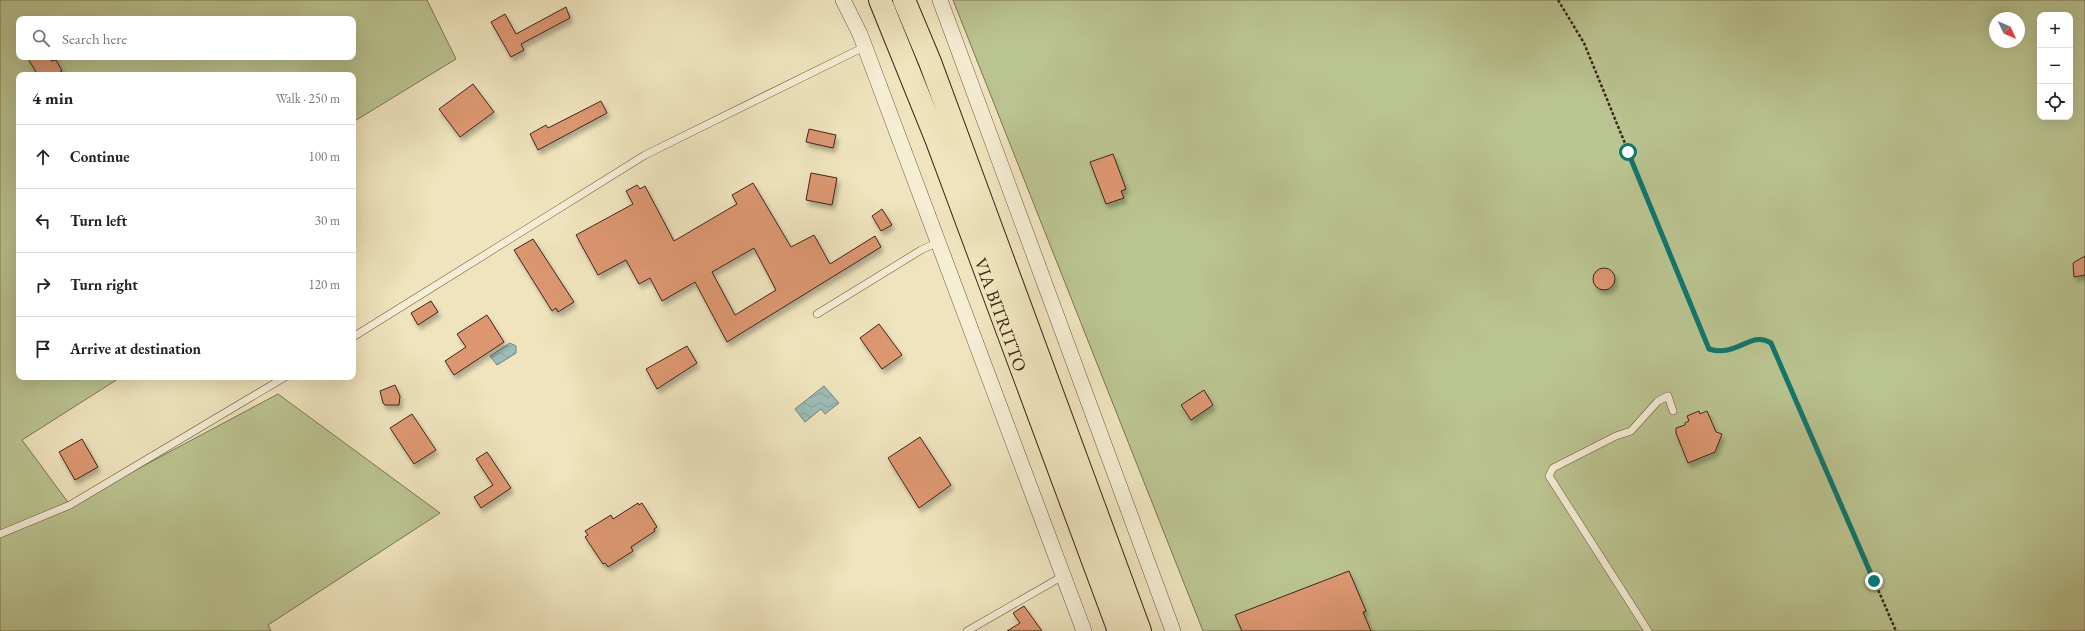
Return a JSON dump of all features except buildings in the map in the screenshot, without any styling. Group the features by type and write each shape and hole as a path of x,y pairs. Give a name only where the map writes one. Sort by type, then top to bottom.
{"highway":[{"name":"VIA BITRITTO","path":"880,0 937,141 1119,631"},
{"name":"VIA BITRITTO","path":"904,0 932,69 1140,631"}],"street":[{"path":"843,0 864,47 1084,631"},
{"path":"940,0 1173,631"}],"lane":[{"path":"356,335 645,155 864,47"},
{"path":"817,314 921,250 938,242"},
{"path":"0,534 70,505 280,380"},
{"path":"1648,631 1549,476 1553,468 1616,436 1631,431 1658,401 1668,396 1673,411"},
{"path":"967,631 1063,576"}],"path":[{"path":"1558,0 1584,44 1709,349 1720,352 1737,348 1752,340 1764,339 1771,343 1896,631"}],"green space":[{"path":"0,0 427,0 456,59 356,120 356,72 16,72 16,380 116,380 22,440 70,505 278,394 440,513 268,625 271,631 0,631"},
{"path":"953,0 2085,0 2085,631 1203,631"}],"water":[{"path":"510,343 516,346 516,353 497,365 490,356"},
{"path":"824,386 839,403 825,414 821,409 805,422 795,409"}],"route":[{"path":"1628,152 1709,349 1720,352 1737,348 1752,340 1764,339 1771,343 1874,581"}]}
